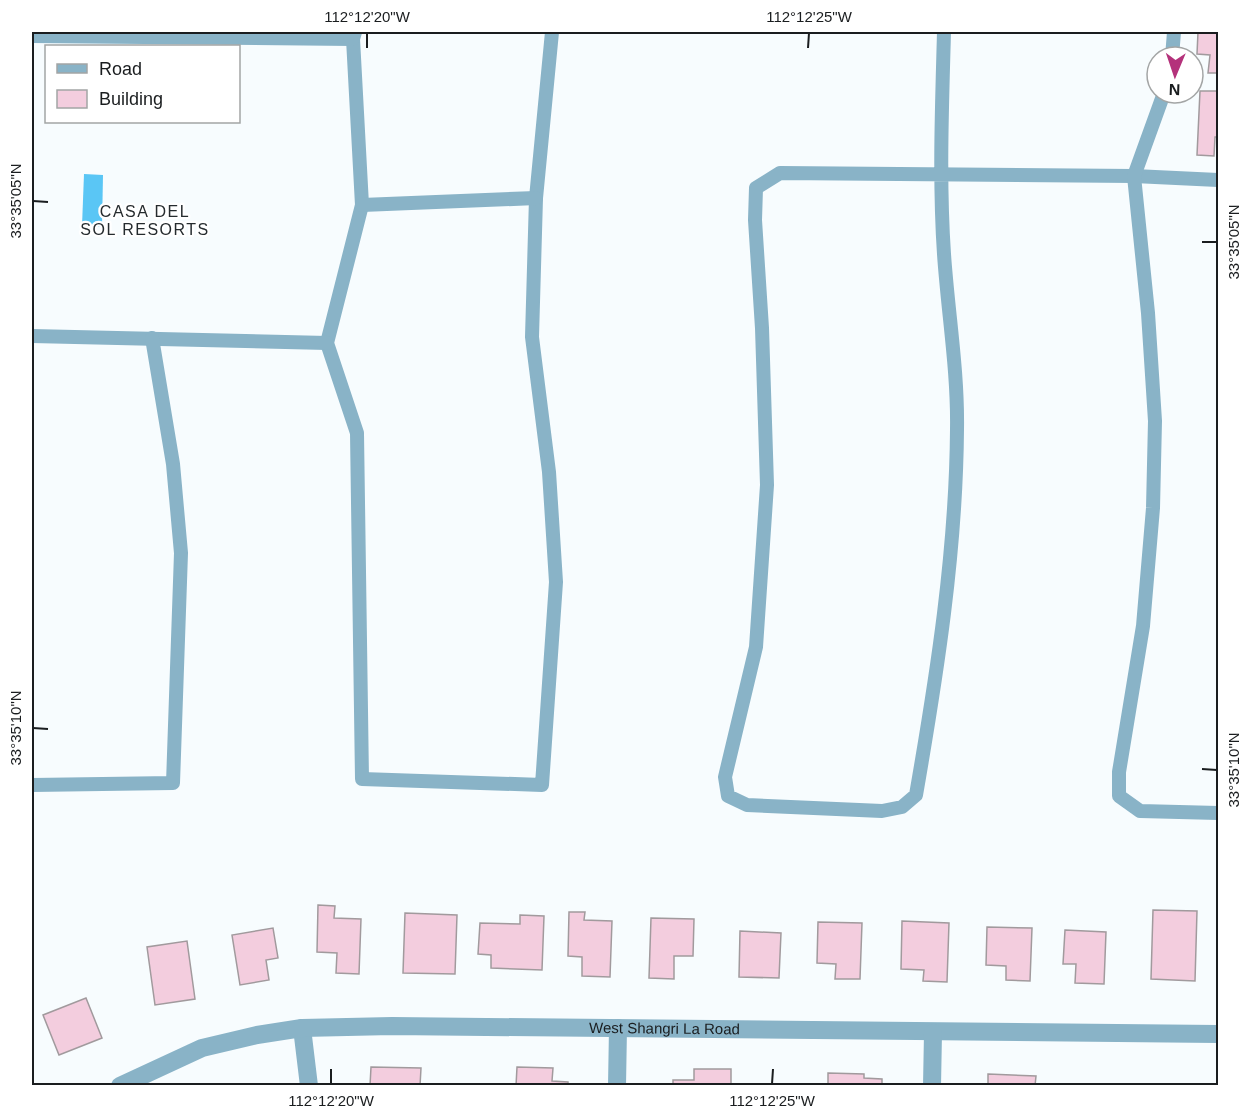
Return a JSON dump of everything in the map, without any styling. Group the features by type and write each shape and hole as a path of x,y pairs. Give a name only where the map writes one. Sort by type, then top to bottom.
{"street":[{"name":"West Shangri La Road","path":"120,1086 202,1048 302,1028 618,1028 933,1033 1218,1034"},
{"path":"302,1028 309,1086"},
{"path":"617,1086 618,1028"},
{"path":"932,1086 933,1033"}],"lane":[{"path":"32,36 354,35 362,205 327,344 357,433 362,779 542,784 556,582 549,472 532,337 536,198 552,32"},
{"path":"944,32 940,175 944,256 954,342 957,428 955,496 940,656 915,795 902,807 882,811 747,805 728,796 724,777 756,647 767,485 762,328 755,220 756,188 780,173 940,175 1134,176 1218,180"},
{"path":"1160,105 1134,176 1149,325 1155,421 1153,508 1143,626 1119,772 1119,796 1140,811 1218,813"},
{"path":"362,205 536,198"},
{"path":"32,336 327,344"},
{"path":"32,785 173,783 181,553 173,464 152,338"}],"water":[{"path":"84,174 103,175 102,227 82,226"}],"building":[{"path":"1198,32 1218,32 1218,73 1208,73 1210,55 1205,55 1205,45 1197,45"},
{"path":"1205,91 1217,91 1218,137 1215,137 1214,156 1197,155 1199,105 1205,105"},
{"path":"318,905 335,906 334,918 361,919 359,974 336,973 337,953 317,952"},
{"path":"1153,910 1197,911 1195,981 1151,979"},
{"path":"569,912 585,912 584,920 612,921 610,977 582,976 582,957 568,956"},
{"path":"405,913 457,915 455,974 403,973"},
{"path":"520,915 544,916 542,970 491,968 491,955 478,954 480,923 520,924"},
{"path":"651,918 694,919 693,956 674,956 674,979 649,978"},
{"path":"902,921 949,923 947,982 923,981 924,970 901,969"},
{"path":"818,922 862,923 860,979 835,979 836,964 817,963"},
{"path":"987,927 1032,928 1030,981 1006,980 1006,966 986,965"},
{"path":"273,928 278,958 266,960 269,980 240,985 232,935"},
{"path":"1065,930 1106,932 1104,984 1075,983 1076,964 1063,964"},
{"path":"740,931 781,933 779,978 739,977"},
{"path":"187,941 195,999 155,1005 147,947"},
{"path":"86,998 102,1038 59,1055 43,1015"},
{"path":"371,1067 421,1068 420,1086 370,1086"},
{"path":"517,1067 553,1068 552,1081 568,1082 568,1086 516,1086"},
{"path":"694,1069 731,1069 731,1086 673,1086 673,1080 694,1080"},
{"path":"828,1073 864,1074 864,1078 882,1079 882,1086 828,1086"},
{"path":"988,1074 1036,1076 1035,1086 988,1086"}],"district":[{"name":"CASA DEL SOL RESORTS","path":"145,220"}]}
